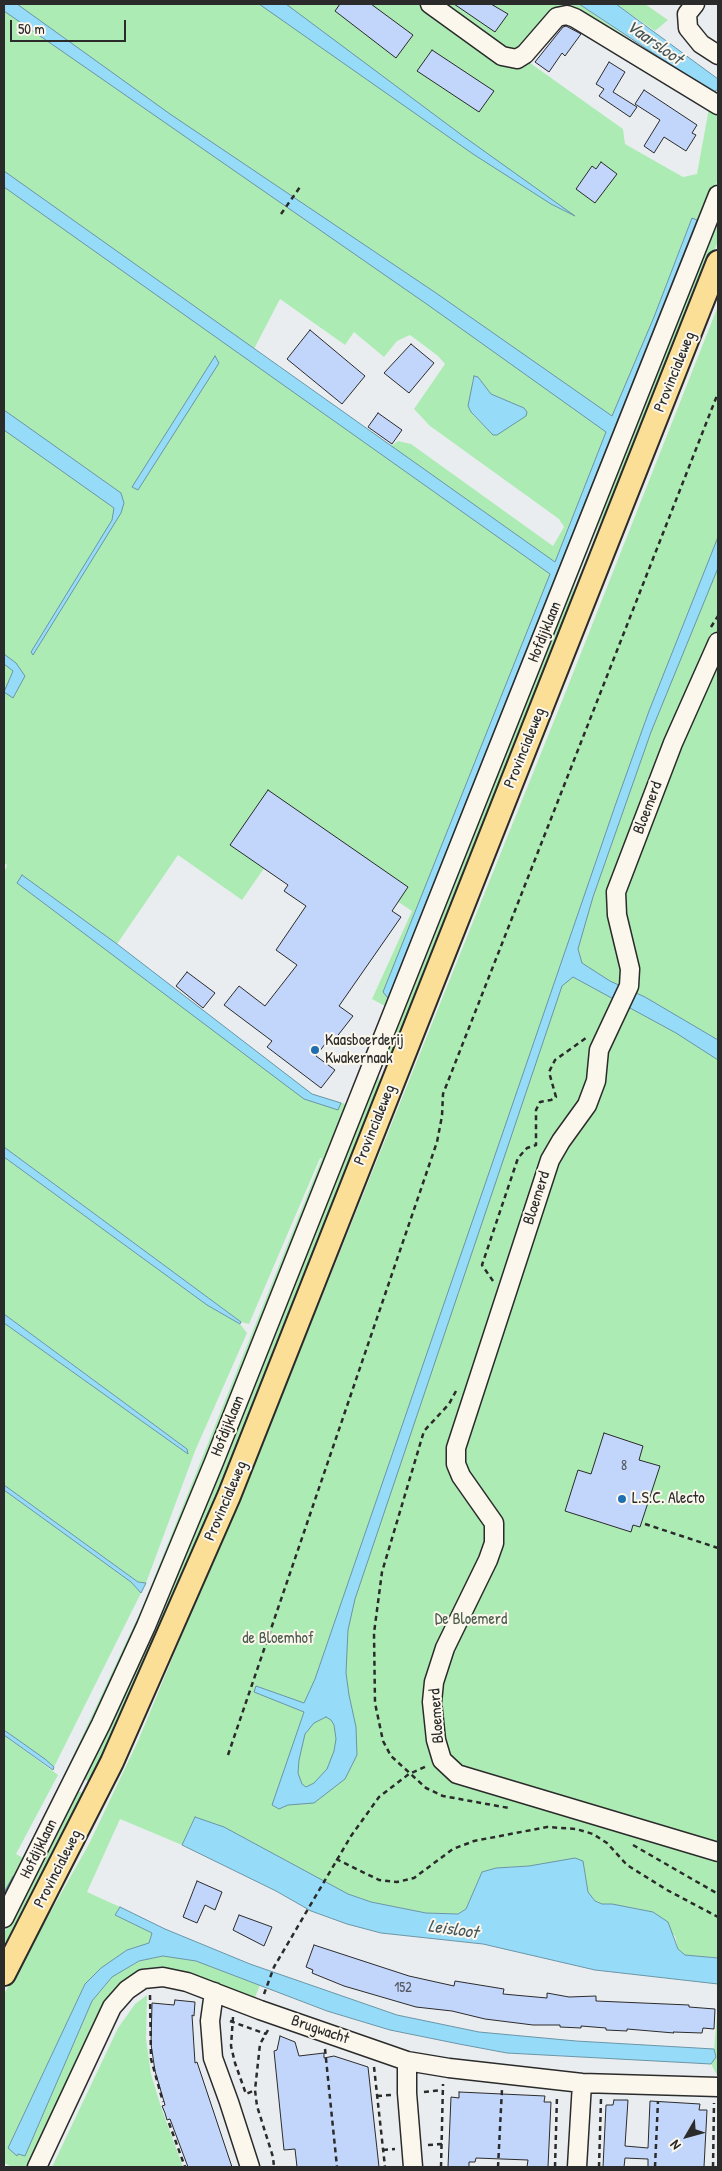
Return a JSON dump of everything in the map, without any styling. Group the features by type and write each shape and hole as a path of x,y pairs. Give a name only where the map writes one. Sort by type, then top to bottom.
{"main road":[{"name":"Provincialeweg","path":"4,1974 98,1792 228,1496 718,262"}],"street":[{"path":"430,4 502,56 517,59 525,54 557,17 567,15 575,18 718,105"},
{"path":"695,4 687,14 688,28 701,44 718,55"},
{"name":"Hofdijklaan","path":"4,1918 101,1724 157,1598 214,1462 718,195"},
{"name":"Bloemerd","path":"718,642 673,743 616,892 617,915 630,969 629,986 599,1050 596,1080 587,1105 550,1160 456,1448 456,1464 461,1476 494,1523 494,1543 488,1560 445,1648 434,1682 432,1702 436,1740 442,1760 457,1774 718,1852"},
{"path":"370,1068 394,1079"},
{"path":"73,1779 98,1792"},
{"name":"Brugwacht","path":"37,2167 112,2007 127,1990 143,1979 151,1978 163,1977 187,1982 407,2061 582,2083 717,2087"},
{"path":"214,1992 211,2014 213,2058 250,2167"},
{"path":"407,2061 407,2092 413,2167"},
{"path":"577,2167 582,2083"}],"path":[{"path":"280,214 300,187"},
{"path":"228,1755 436,1142 442,1116 443,1094 718,393"},
{"path":"645,1524 688,1540 718,1548"},
{"name":"Bloemerd","path":"264,1995 274,1967 304,1913 336,1859 379,1797 410,1774 442,1760"},
{"path":"336,1859 379,1880 397,1882 414,1878 453,1849 474,1841 547,1827 576,1829 593,1834 607,1843 627,1865 667,1890 718,1917"},
{"path":"151,1978 149,2041 155,2077 163,2102"},
{"path":"239,2002 231,2022 231,2046 246,2094 255,2090"},
{"path":"211,2014 266,2034"},
{"path":"274,2167 273,2156 257,2106 255,2090 260,2044 276,2015"},
{"path":"323,2032 337,2167"},
{"path":"372,2048 384,2167"},
{"path":"441,2167 444,2067"},
{"path":"498,2167 502,2074"},
{"path":"555,2167 557,2080"},
{"path":"599,2167 602,2084"},
{"path":"655,2167 659,2085"},
{"path":"712,2167 717,2087"},
{"path":"169,2123 185,2167"},
{"path":"713,2158 718,2158"}],"green space":[{"path":"4,4 579,4 637,44 718,94 718,179 395,992 123,1663 4,1909 4,1735 58,1775 16,1854 25,1859 142,1608 322,1158 320,1158 249,1324 241,1322 4,1147 4,873 7,865 4,863","holes":["573,24 709,108 697,174 683,177 625,144 623,129 530,63 557,27","280,299 345,345 354,332 384,357 397,341 410,335 438,356 445,364 414,409 430,426 559,519 564,527 553,546 411,444 398,441 391,446 254,349","478,377 491,394 503,400 493,434 473,415 472,381","290,831 412,911 372,999 385,1006 346,1104 312,1094 117,944 178,855 242,900"]},
{"path":"616,4 645,4 668,20 655,31"},
{"path":"718,208 718,241 624,478 598,527 575,584 567,621 398,1046 385,1059 385,1055"},
{"name":"De Bloemerd","path":"718,306 718,1958 686,1956 678,1949 675,1936 638,1909 602,1904 595,1901 588,1892 584,1867 529,1866 496,1868 482,1872 466,1909 458,1914 426,1913 371,1902 348,1894 195,1817 182,1845 120,1819 87,1892 120,1907 115,1915 152,1933 149,1943 127,1950 85,1984 9,2148 24,2156 92,2001 112,1977 139,1961 164,1956 196,1961 260,1985 254,2000 192,1977 133,1982 38,2167 12,2167 4,2163 4,1994 89,1844 138,1741 319,1304 562,701"},
{"path":"374,1075 379,1077 378,1095 210,1521 93,1783 81,1778"},
{"path":"4,1157 207,1305 240,1324 247,1333 195,1451 146,1583 138,1582 4,1485 4,1323 187,1453 187,1449 4,1314"},
{"path":"4,1490 131,1582 141,1593 54,1767 4,1730"},
{"path":"76,1790 86,1795 4,1955 4,1933 32,1885 52,1845 49,1843"},
{"path":"147,1995 146,2039 151,2074 183,2167 52,2167 118,2028 135,2004"},
{"path":"718,2004 718,2077 711,2064 716,2057 714,2049"}],"water":[{"path":"4,4 17,4 170,114 436,293 612,416 654,317 692,218 697,220 388,998 383,992 550,574 4,187 4,171 555,562 606,432 428,305 4,11"},
{"path":"259,4 286,4 463,136 575,216 551,204 473,154"},
{"name":"Vaarsloot","path":"579,4 616,4 718,79 718,89 714,92"},
{"path":"215,356 219,363 138,490 132,487"},
{"path":"474,376 478,377 491,394 524,408 527,412 526,416 497,435 493,435 471,412 468,406"},
{"path":"4,410 121,493 124,503 121,513 33,655 31,652 112,520 114,508 4,430"},
{"path":"718,537 718,568 651,732 593,897 578,949 582,963 610,981 645,997 718,1040 718,1060 676,1033 573,977 562,986 355,1599 348,1630 346,1673 356,1727 357,1755 345,1779 314,1803 288,1805 279,1809 272,1805 304,1712 254,1692 256,1686 304,1703 315,1679 649,711","holes":["326,1717 334,1725 336,1739 334,1751 327,1769 314,1783 306,1787 302,1784 298,1773 305,1734 314,1723"]},
{"path":"4,654 16,663 25,676 13,698 4,692 13,671 4,664"},
{"path":"22,875 117,944 312,1094 341,1103 338,1110 304,1099 17,883"},
{"path":"4,1147 241,1322 240,1324 207,1305 4,1157"},
{"path":"4,1314 187,1449 188,1454 4,1323"},
{"path":"4,1485 138,1582 146,1583 141,1593 131,1582 4,1490"},
{"path":"4,1730 45,1759 54,1767 53,1770 4,1735"},
{"name":"Leisloot","path":"195,1817 224,1827 348,1894 371,1902 426,1913 458,1914 466,1909 482,1872 496,1868 529,1866 575,1858 583,1861 588,1892 595,1901 602,1904 612,1904 653,1912 668,1922 678,1949 685,1955 718,1958 718,1984 595,1970 483,1944 381,1933 347,1924 311,1911 276,1891 182,1845"},
{"path":"120,1907 165,1929 250,1964 397,2015 479,2032 576,2041 714,2049 716,2057 711,2064 507,2053 390,2030 327,2011 196,1961 163,1956 139,1961 112,1977 92,2001 25,2156 18,2154 17,2156 8,2148 85,1984 101,1968 127,1950 149,1943 152,1933 115,1915"}],"building":[{"path":"340,4 371,4 413,35 396,58 335,11"},
{"path":"454,4 491,4 508,14 495,32"},
{"path":"566,26 581,34 565,56 562,53 549,72 535,62 563,27"},
{"path":"432,50 494,91 479,112 417,71"},
{"path":"609,62 625,72 613,92 637,107 630,117 599,96 604,89 596,84"},
{"path":"644,90 697,125 692,133 696,135 686,151 664,137 654,153 644,146 660,120 635,104"},
{"path":"601,162 617,174 595,203 576,189 592,166 596,169"},
{"path":"310,330 365,376 342,404 287,359"},
{"path":"411,344 434,363 409,393 384,373"},
{"path":"378,413 402,430 392,444 368,427"},
{"path":"268,790 408,887 392,911 401,917 339,1006 353,1016 335,1039 331,1036 316,1056 335,1070 321,1088 267,1047 272,1041 224,1005 239,986 265,1006 297,965 276,950 306,906 284,891 288,885 230,845"},
{"path":"187,972 215,993 203,1008 176,986"},
{"path":"604,1433 643,1446 639,1460 660,1466 640,1527 633,1525 631,1532 565,1511 578,1470 591,1474"},
{"path":"197,1881 222,1892 215,1910 205,1905 197,1923 183,1917"},
{"path":"239,1915 272,1927 264,1946 233,1930"},
{"path":"314,1945 409,1976 454,1986 455,1981 504,1989 503,1994 547,1998 547,1993 569,1997 596,1996 596,2001 689,2005 689,2007 715,2009 714,2029 703,2028 702,2033 674,2033 627,2029 627,2031 606,2030 606,2028 581,2026 581,2028 560,2027 560,2025 533,2025 485,2019 452,2011 416,2007 344,1986 312,1973 313,1970 306,1967"},
{"path":"175,2000 195,2002 194,2016 192,2015 195,2063 197,2062 232,2167 188,2167 170,2119 167,2120 162,2106 165,2105 155,2071 151,2044 152,2003 174,2005"},
{"path":"280,2036 295,2042 299,2056 324,2053 324,2058 334,2056 368,2067 379,2167 297,2167 295,2149 284,2150 274,2051 277,2050"},
{"path":"459,2092 545,2096 544,2102 551,2102 548,2167 527,2167 528,2160 476,2158 475,2162 469,2162 469,2167 448,2167 451,2097 459,2098"},
{"path":"614,2100 628,2100 625,2146 648,2148 650,2101 700,2104 699,2110 707,2110 704,2167 648,2167 648,2159 625,2158 624,2167 603,2167 606,2105 613,2105"}],"waterway":[{"path":"4,1896 14,1878"}],"place":[{"name":"Kaasboerderij Kwakernaak","path":"315,1050"},
{"name":"L.S.C. Alecto","path":"622,1499"}],"park label":[{"name":"de Bloemhof","path":"278,1639"}]}
